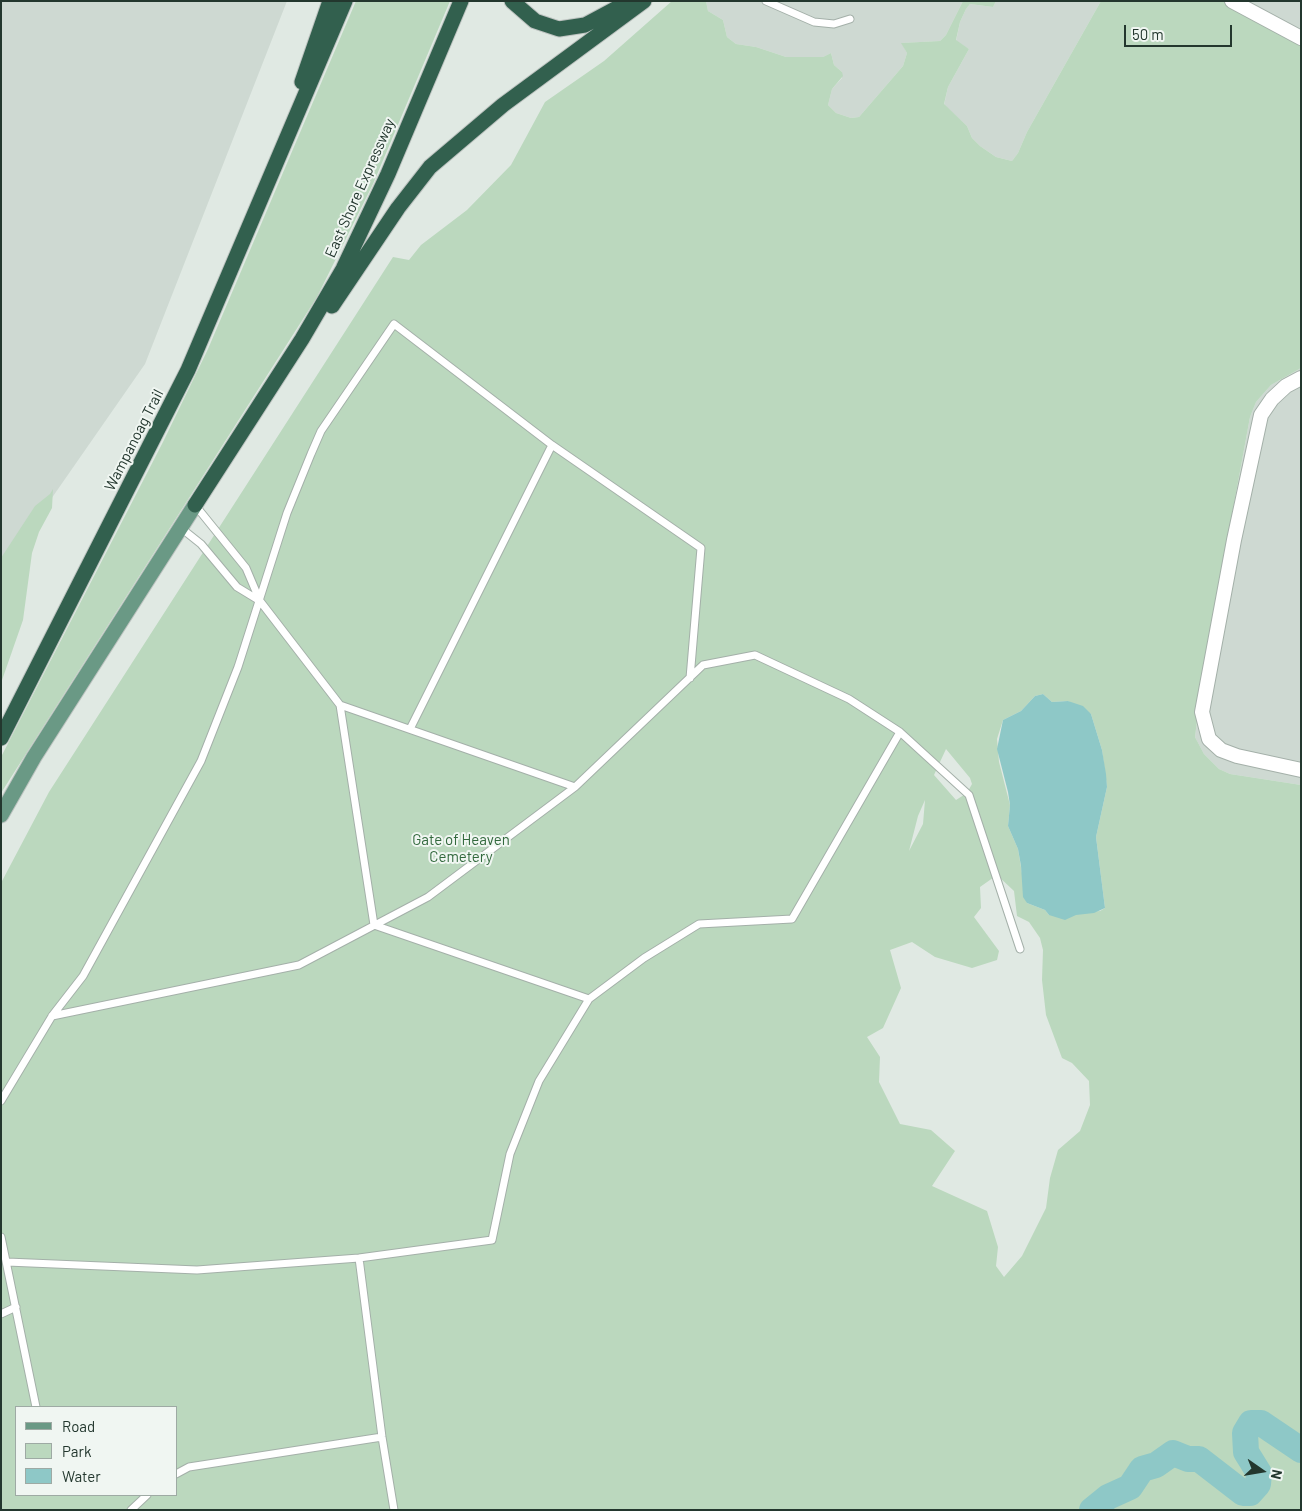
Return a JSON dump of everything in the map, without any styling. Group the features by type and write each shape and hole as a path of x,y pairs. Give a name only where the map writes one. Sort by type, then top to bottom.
{"highway":[{"path":"282,151 304,75 330,1"},
{"path":"282,151 345,1"},
{"name":"East Shore Expressway","path":"275,381 317,315 359,237 461,1"},
{"path":"512,1 535,21 553,28 566,29 585,25 630,1"},
{"path":"195,505 275,381 340,294 406,197 430,167 496,111 644,1"},
{"name":"Wampanoag Trail","path":"1,738 188,370 282,151"}],"main road":[{"path":"1,814 49,734 195,505"}],"street":[{"path":"1232,1 1301,38"},
{"path":"1301,378 1279,392 1261,415 1234,540 1202,712 1208,739 1221,750 1237,756 1301,770"}],"lane":[{"path":"766,1 814,22 834,24 850,20"},
{"path":"1,1101 52,1016 83,976 201,761 238,667 287,512 321,431 394,324 552,445 701,548 690,678"},
{"path":"410,729 552,445"},
{"path":"195,505 246,568 260,601 340,705 374,926"},
{"path":"181,527 206,549 237,586 260,601"},
{"path":"52,1016 299,965 428,897 575,787 703,665 755,655 848,698 900,732 969,795 1020,949"},
{"path":"340,705 575,787"},
{"path":"7,1262 197,1270 358,1258 492,1240 510,1154 535,1090 589,999 644,958 698,924 792,919 900,732"},
{"path":"374,926 589,999"},
{"path":"1,1237 36,1406"},
{"path":"358,1258 382,1437 394,1510"},
{"path":"1,1314 16,1307"},
{"path":"178,1473 189,1467 382,1437"},
{"path":"131,1510 146,1496"}],"shaded area":[{"path":"1,1 287,1 145,364 1,571"},
{"path":"706,1 963,1 946,35 940,41 902,43 907,53 903,66 859,117 851,118 836,113 828,105 832,89 842,78 842,72 834,65 831,53 823,57 786,57 756,47 736,44 727,37 723,20 708,11"},
{"path":"996,1 1101,1 1012,161 996,157 980,146 972,138 967,126 944,105 948,87 969,49 956,41 960,22 966,9 970,4 993,7"},
{"path":"1233,1 1301,1 1301,36"},
{"path":"1301,368 1301,785 1230,774 1219,769 1204,754 1195,737 1203,672 1250,417 1256,402 1271,385"}],"green space":[{"path":"356,1 450,1 373,184 317,297 1,793 1,757 163,442 208,349"},
{"name":"Gate of Heaven Cemetery","path":"672,1 706,1 708,11 723,20 727,37 736,44 756,47 786,57 823,57 831,53 834,65 842,72 843,76 832,89 828,105 836,113 851,118 859,117 903,66 907,53 901,43 940,41 946,35 963,1 996,1 993,7 970,4 966,9 960,22 956,40 969,49 948,87 944,104 967,126 972,138 980,146 996,157 1012,161 1101,1 1233,1 1301,36 1301,368 1271,385 1256,402 1250,417 1203,672 1195,737 1204,754 1219,769 1230,774 1301,785 1301,1510 1,1510 1,883 49,792 393,257 409,260 421,245 467,210 511,165 545,102 604,61","holes":["1043,694 1052,702 1068,701 1091,714 1102,750 1107,787 1096,837 1105,908 1100,911 1049,915 1045,910 1027,903 1018,849 1008,826 1010,805 999,762 997,739 1003,720 1021,711 1035,696","946,749 970,778 972,784 967,793 956,800 934,775","925,800 923,824 909,851 918,816","997,875 1014,891 1017,916 1029,922 1040,938 1043,950 1042,980 1046,1015 1062,1058 1072,1063 1089,1081 1090,1105 1080,1131 1058,1150 1050,1178 1046,1208 1022,1256 1004,1277 996,1266 998,1247 987,1211 932,1186 955,1151 931,1130 900,1124 879,1082 880,1057 867,1037 883,1028 901,988 890,950 912,942 935,957 972,968 997,960 999,951 974,917 981,908 980,887"]},
{"path":"53,489 52,508 39,532 32,553 23,620 1,683 1,558 35,506 50,494"}],"water":[{"path":"1043,694 1052,702 1068,701 1083,706 1091,714 1102,750 1106,774 1107,787 1096,837 1105,908 1094,913 1076,915 1065,920 1049,915 1045,910 1027,903 1023,897 1018,849 1008,826 1010,805 1008,792 997,749 1003,720 1021,711 1035,696"}],"waterway":[{"path":"1092,1510 1108,1497 1130,1487 1142,1469 1156,1465 1173,1453 1188,1459 1199,1459 1243,1493 1250,1493 1258,1484 1259,1473 1246,1452 1245,1433 1251,1423 1261,1423 1301,1450"}]}
